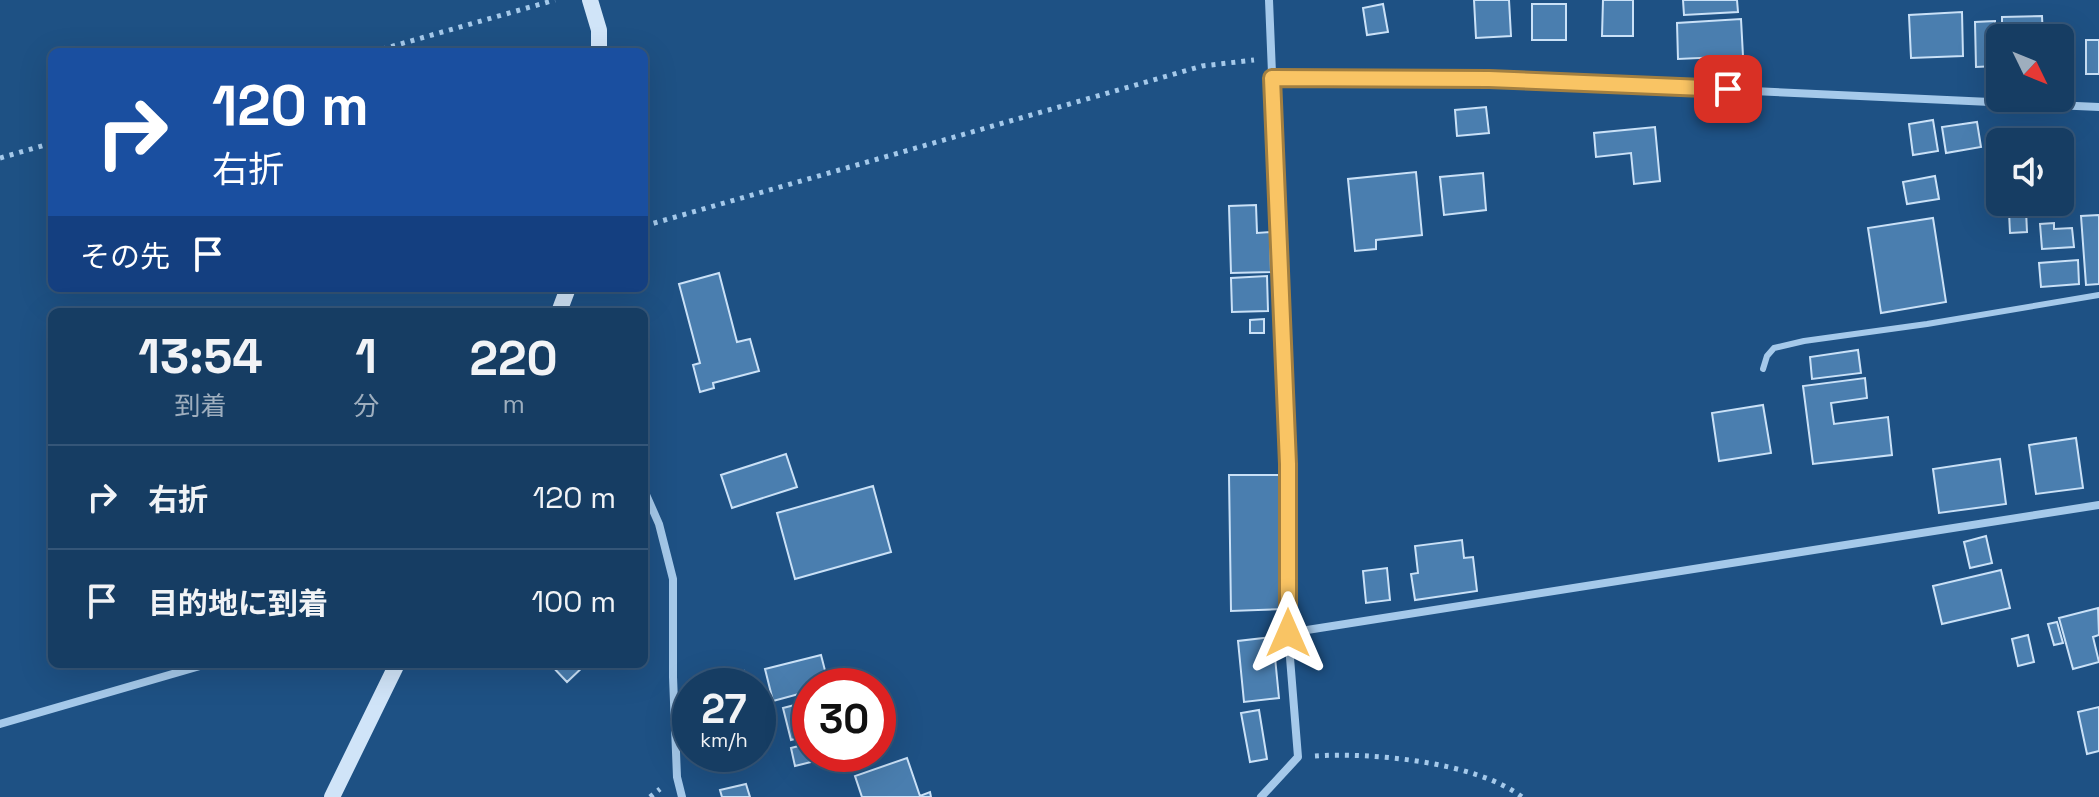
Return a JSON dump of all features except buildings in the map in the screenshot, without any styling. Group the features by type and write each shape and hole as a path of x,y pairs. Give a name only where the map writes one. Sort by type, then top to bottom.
{"main road":[{"path":"590,0 599,30 599,48"},
{"path":"332,797 395,668"}],"street":[{"path":"1261,797 1298,757 1288,633 1288,464 1269,0"},
{"path":"1272,78 1489,79 2099,107"},
{"path":"648,499 659,524 673,579 677,777 682,797"},
{"path":"1288,633 2099,505"},
{"path":"0,724 193,668"}],"lane":[{"path":"1763,369 1767,356 1774,348 1804,341 2099,295"}],"path":[{"path":"386,48 555,0"},
{"path":"648,225 1202,66 1271,58"},
{"path":"0,158 48,144"},
{"path":"1298,757 1331,755 1421,762 1477,775 1522,797"}],"route":[{"path":"1288,633 1288,464 1272,78 1489,79 1728,89"}]}
